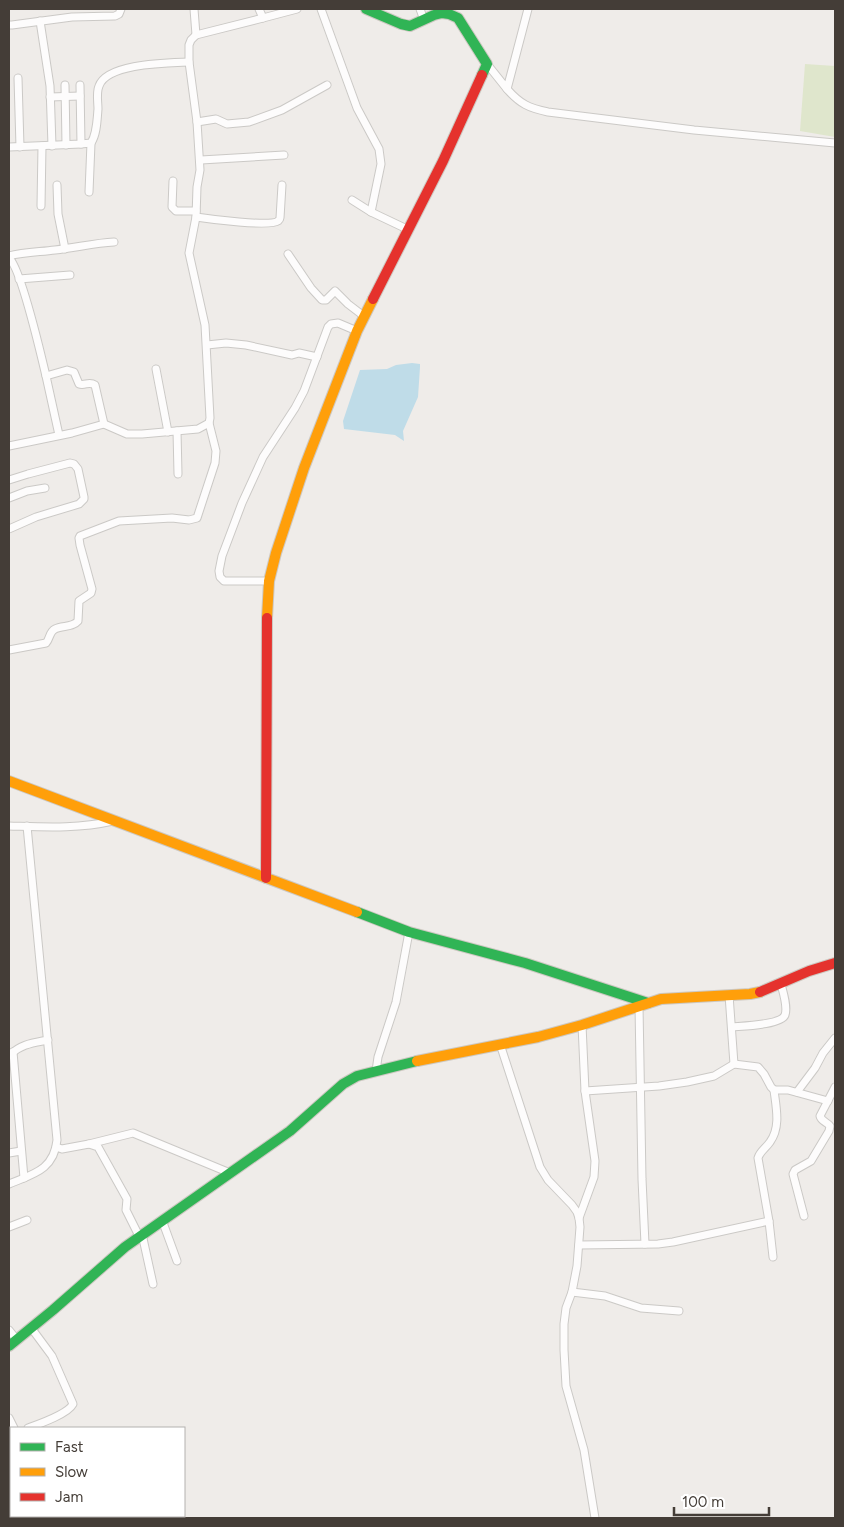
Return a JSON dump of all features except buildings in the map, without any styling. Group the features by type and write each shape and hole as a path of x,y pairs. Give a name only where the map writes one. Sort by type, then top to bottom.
{"street":[{"path":"9,25 85,12 115,16 121,9"},
{"path":"194,9 196,35"},
{"path":"259,9 263,18"},
{"path":"9,650 43,645 49,640 54,630 77,624 79,601 91,593 92,590 79,542 80,536 119,521 172,518 189,520 197,518 215,463 216,451 209,423 205,325 189,253 196,214 196,187 201,160 198,122 189,62 189,45 190,40 196,35 297,9"},
{"path":"321,9 357,108 379,149 381,164 371,212"},
{"path":"366,9 410,26 442,13 458,18 487,64 507,89 517,100 531,108 548,112 694,130 835,143"},
{"path":"420,9 424,20"},
{"path":"507,89 528,9"},
{"path":"40,21 47,63 52,146"},
{"path":"89,192 91,143 94,139 97,120 99,85 104,78 121,70 154,64 189,62"},
{"path":"266,878 268,698 266,639 269,581 278,545 301,478 357,331 409,230 487,64"},
{"path":"18,78 20,147"},
{"path":"65,85 66,145"},
{"path":"80,85 81,144"},
{"path":"198,122 216,119 227,124 249,122 282,110 326,86"},
{"path":"50,97 80,96"},
{"path":"9,147 91,143"},
{"path":"41,206 42,146"},
{"path":"201,160 284,155"},
{"path":"173,181 172,207 174,210 251,223 278,221 280,218 282,185"},
{"path":"57,185 58,214 65,249"},
{"path":"352,200 371,212 409,230"},
{"path":"59,435 33,325 13,262 9,257 21,253 114,242"},
{"path":"288,254 311,288 322,300 324,301 335,291 364,317"},
{"path":"19,279 70,275"},
{"path":"269,581 224,581 219,571 222,556 253,477 295,408 328,327 331,324 338,323 357,331"},
{"path":"207,345 226,343 246,345 292,355 300,353 317,357"},
{"path":"156,369 168,432"},
{"path":"46,376 71,370 74,372 79,384 90,383 95,385 98,390 104,424"},
{"path":"9,446 72,433 104,424 127,434 142,434 198,429 209,423"},
{"path":"177,430 178,474"},
{"path":"9,480 70,463 74,464 78,469 84,499 79,504 36,517 9,529"},
{"path":"9,498 27,491 45,488"},
{"path":"9,781 409,932 524,963 643,1004"},
{"path":"9,826 81,827 115,821"},
{"path":"9,1184 43,1169 50,1162 57,1140 27,826"},
{"path":"376,1071 378,1057 396,1002 409,932"},
{"path":"9,1330 13,1343 48,1316 100,1267 141,1235 290,1131 343,1084 357,1076 403,1064 538,1037 582,1025 643,1004 684,997 763,991 835,963"},
{"path":"732,1027 773,1022 784,1018 786,1008 781,984"},
{"path":"729,995 734,1064"},
{"path":"643,1004 641,1088 644,1244"},
{"path":"579,1218 594,1177 595,1161 585,1091 582,1025"},
{"path":"797,1092 835,1038"},
{"path":"24,1178 11,1054 25,1044 48,1040"},
{"path":"500,1044 540,1167 548,1180 578,1212 580,1227 577,1266 572,1292 566,1308 564,1324 566,1386 584,1450 595,1518"},
{"path":"585,1091 641,1088 702,1080 714,1076 734,1064 758,1067 774,1090 777,1126 774,1136 759,1154 758,1158 770,1221 773,1257"},
{"path":"804,1216 793,1174 794,1170 810,1161 829,1131 830,1126 820,1116 835,1087"},
{"path":"774,1090 788,1090 828,1101"},
{"path":"56,1147 62,1149 133,1133 230,1173"},
{"path":"89,1144 98,1147 103,1154 127,1199 126,1210 141,1235 153,1284"},
{"path":"9,1153 22,1151"},
{"path":"9,1227 27,1220"},
{"path":"162,1220 177,1261"},
{"path":"579,1245 673,1242 770,1221"},
{"path":"572,1292 611,1298 641,1308 679,1311"},
{"path":"30,1427 48,1420 70,1408 73,1404 52,1356 32,1329"}],"green space":[{"path":"805,64 835,66 835,137 800,131"}],"water":[{"path":"420,364 418,397 403,431 404,441 395,435 344,429 343,421 360,370 387,369 396,365"}],"traffic: fast":[{"path":"366,9 410,26 442,13 458,18 487,64 482,75"},
{"path":"357,912 409,932 525,963 648,1003"},
{"path":"9,1346 125,1247 290,1131 343,1084 357,1076 417,1061"}],"traffic: slow":[{"path":"267,618 269,581 276,553 304,468 357,331 373,299"},
{"path":"9,781 357,912"},
{"path":"417,1061 538,1037 582,1025 661,999 760,992"}],"traffic: jam":[{"path":"373,299 443,161 482,75"},
{"path":"266,878 267,618"},
{"path":"760,992 809,971 835,963"}]}
